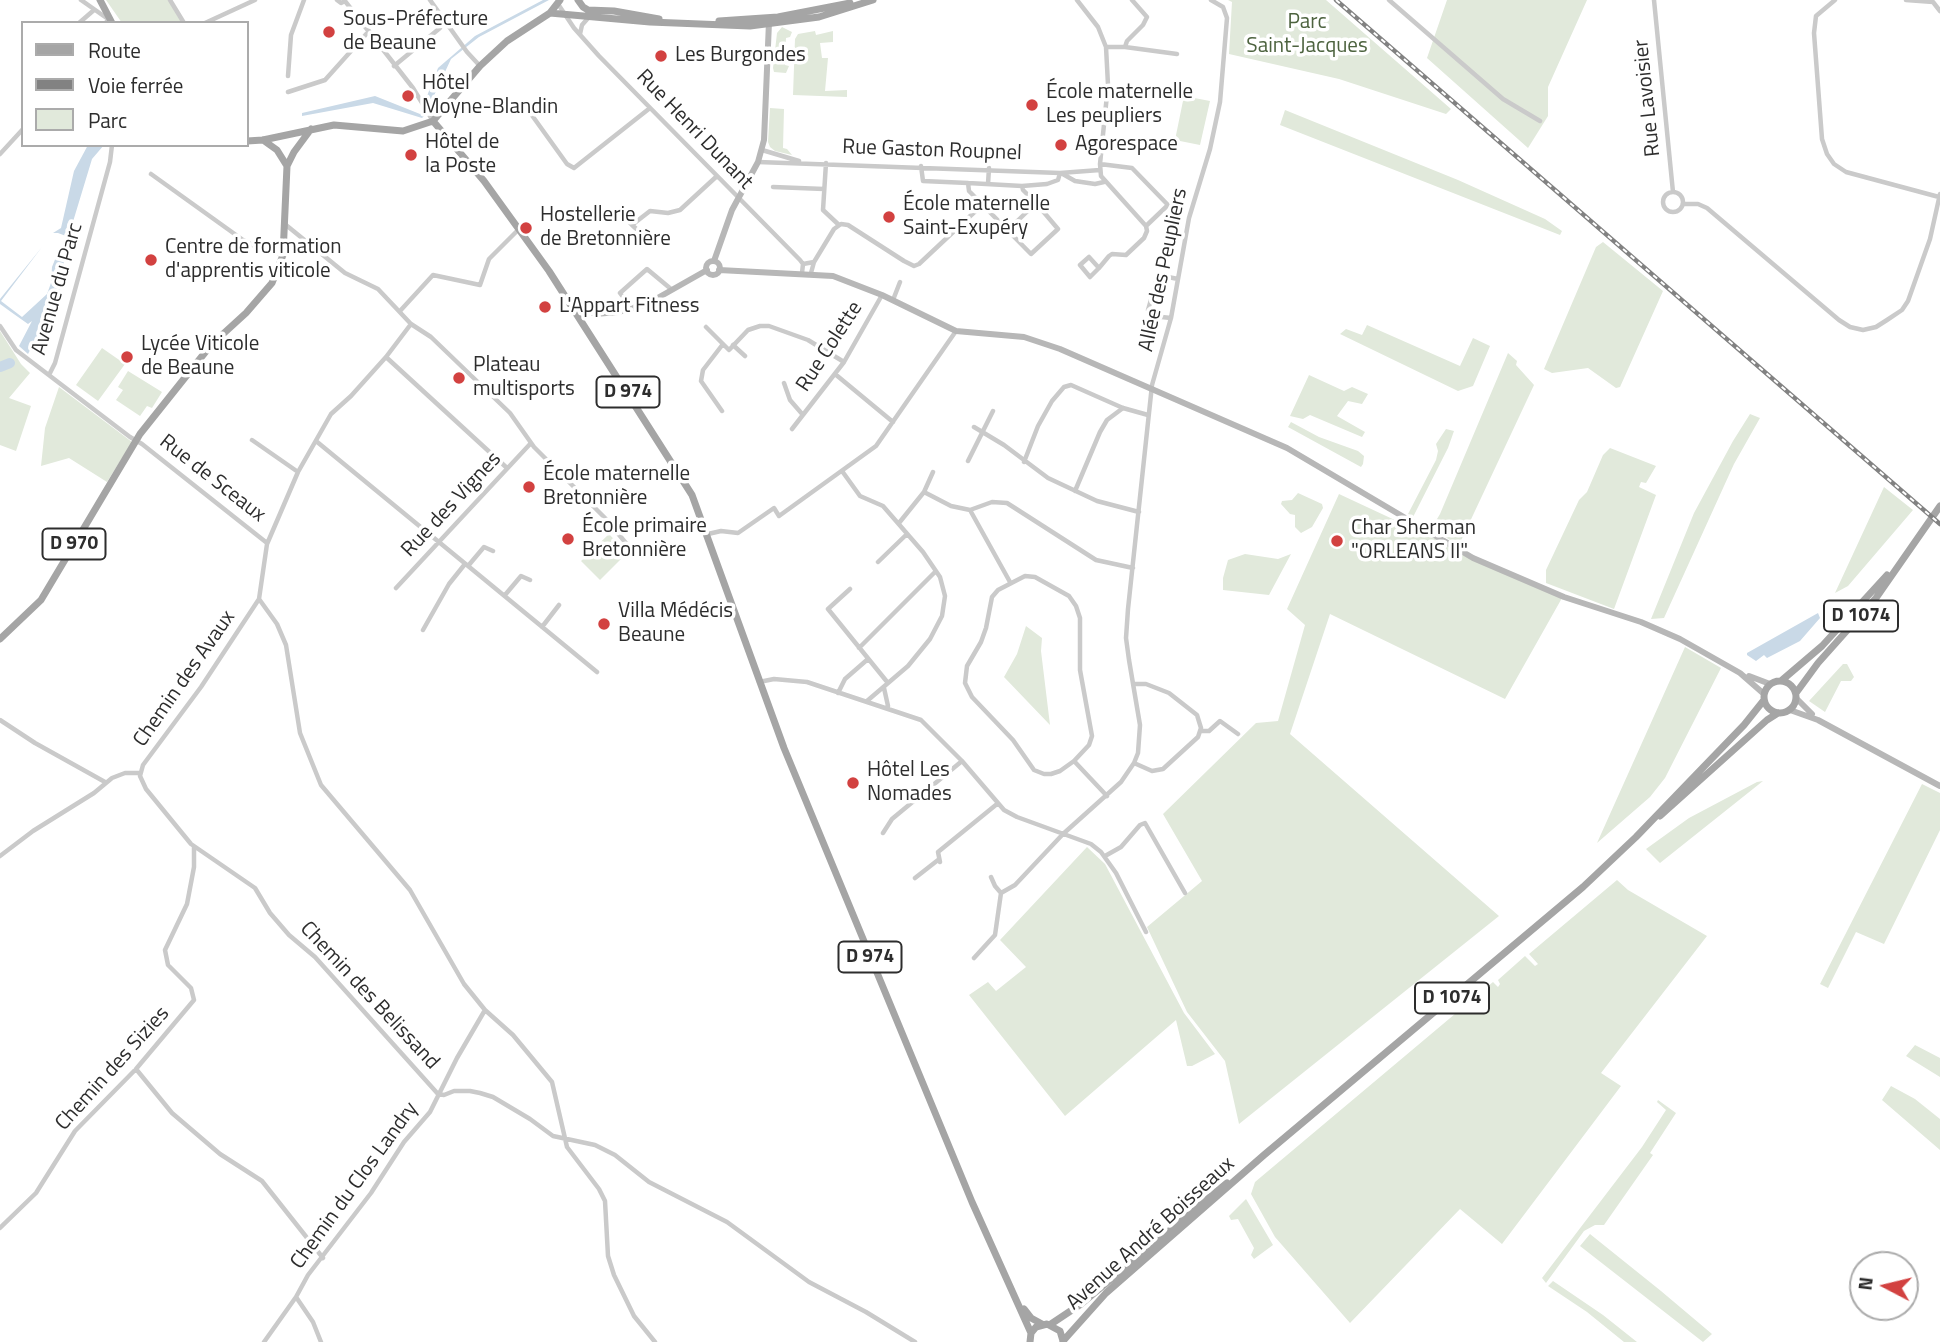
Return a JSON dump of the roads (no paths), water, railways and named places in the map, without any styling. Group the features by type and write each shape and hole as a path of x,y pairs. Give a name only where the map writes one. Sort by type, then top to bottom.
{"main road":[{"path":"97,0 108,21"},
{"path":"578,0 590,14 722,25 819,17 873,0"},
{"path":"550,13 578,16 614,11 673,20 769,21 860,0"},
{"path":"248,141 346,124 403,131 433,121 480,66 507,41 550,13 559,2"},
{"path":"714,261 738,197 758,162 762,149 766,126 769,21"},
{"name":"D 974","path":"433,121 484,181 569,299 688,487 708,534 759,682 843,892 1030,1338"},
{"path":"287,166 311,129"},
{"path":"263,140 277,150 287,166"},
{"name":"D 970","path":"0,639 41,600 136,439 211,345 246,313 272,283 283,255 287,166"},
{"path":"707,270 708,263 714,261"},
{"path":"714,261 719,265 719,270"},
{"path":"707,270 712,274 719,270 811,273 845,279 956,331 972,335 1015,336 1037,340 1287,448 1473,558 1564,597 1659,629 1740,673 1770,684 1781,681 1789,683 1796,696 1818,720"},
{"path":"583,321 594,314 632,309 647,304 707,270"},
{"path":"569,299 594,314"},
{"name":"D 1074","path":"1796,696 1813,669 1876,598 1940,506"},
{"name":"D 1074","path":"1781,681 1803,665 1849,618 1921,534"},
{"path":"1740,673 1764,697 1769,709 1778,713 1790,710 1818,720 1940,786"},
{"path":"1764,697 1770,684"},
{"path":"1790,710 1796,696"},
{"name":"Avenue André Boisseaux","path":"1636,837 1744,725 1764,697"},
{"name":"Avenue André Boisseaux","path":"1030,1338 1047,1324 1082,1304 1264,1155 1561,906 1778,713"},
{"name":"Avenue André Boisseaux","path":"1063,1341 1106,1293 1264,1155"},
{"name":"D 974","path":"1012,1292 1031,1318 1047,1324"},
{"path":"1047,1324 1060,1331 1063,1341"}],"street":[{"path":"81,0 108,21"},
{"path":"81,21 97,0"},
{"path":"170,0 183,21"},
{"path":"209,21 255,0"},
{"path":"288,76 291,35 304,0"},
{"path":"337,0 341,3 346,0 413,88 433,121"},
{"path":"430,0 480,66"},
{"path":"1077,0 1098,27 1107,47 1108,85 1101,173 1146,226 1147,231 1144,238 1126,255 1112,254 1099,268"},
{"path":"1125,47 1147,17 1132,0"},
{"name":"Allée des Peupliers","path":"1134,763 1141,733 1126,638 1148,415 1152,389 1171,318 1189,218 1210,149 1220,102 1227,18 1223,7 1211,0"},
{"path":"1389,0 1503,99 1541,121"},
{"name":"Rue Lavoisier","path":"1654,0 1673,192"},
{"path":"1683,204 1681,196 1673,192 1664,198 1665,208 1675,212 1683,204 1698,204 1707,208 1850,327 1863,330 1876,327 1902,310 1908,301 1930,239 1940,195 1846,172 1834,164 1827,154 1822,139 1814,33 1816,16 1835,0"},
{"path":"1906,0 1933,2 1940,11"},
{"name":"Rue Henri Dunant","path":"559,2 564,15 580,34 803,264"},
{"path":"580,34 582,25 590,14"},
{"path":"571,24 578,16"},
{"path":"394,65 440,28"},
{"path":"288,92 325,80 369,31"},
{"path":"1107,47 1177,54"},
{"path":"531,114 567,164 574,168 650,108"},
{"path":"0,154 21,131"},
{"name":"Avenue du Parc","path":"112,147 82,265 55,363 49,375 136,439"},
{"name":"Rue Gaston Roupnel","path":"762,149 803,163"},
{"name":"Rue Gaston Roupnel","path":"758,162 1101,173 1095,184 1075,181 1060,173"},
{"path":"826,163 823,210 839,225"},
{"path":"921,166 923,181 1022,186 1055,182 1060,173"},
{"path":"988,184 989,168"},
{"path":"1101,173 1132,168 1168,205 1146,226"},
{"path":"152,174 243,240 262,250 283,255"},
{"path":"632,225 650,211 668,213 680,210 717,176"},
{"path":"968,183 969,191 982,205 1028,253 1034,253 1058,229 1022,186"},
{"path":"773,187 824,189"},
{"path":"1008,230 1035,203"},
{"path":"811,273 814,262 839,225 848,225 914,266 982,205"},
{"path":"615,211 653,244"},
{"path":"286,225 345,273 378,289 411,324 428,334 510,413 531,443 607,520 634,553"},
{"path":"400,311 433,275 480,285 489,259 519,230"},
{"path":"802,273 803,264 814,262"},
{"path":"632,309 620,293 647,269 671,289"},
{"path":"1171,318 1152,316 1148,310 1158,275 1178,279"},
{"path":"892,300 900,282"},
{"name":"Rue Colette","path":"792,429 844,362 882,295"},
{"path":"411,324 386,357 331,414 298,472 267,544 259,598 277,624 286,645 300,733 321,785 410,890 464,984 485,1010 513,1035 552,1082 567,1147 605,1201 608,1256 614,1275 634,1316 655,1342"},
{"path":"0,326 16,350 49,375"},
{"path":"706,327 729,350 752,328 769,326 808,340 844,362"},
{"path":"708,534 720,531 738,533 774,508 779,516 876,446 956,331"},
{"path":"722,411 701,381 703,370 723,344"},
{"path":"733,345 746,356"},
{"path":"386,357 508,468"},
{"path":"835,374 893,422"},
{"name":"Rue Colette","path":"784,383 790,400 803,415"},
{"path":"1024,462 1038,426 1052,401 1064,387 1071,385 1123,408 1148,415"},
{"path":"1075,491 1100,432 1107,421 1123,408"},
{"path":"968,461 993,411"},
{"path":"974,427 1004,445 1048,478 1097,501 1139,512"},
{"name":"Rue de Sceaux","path":"136,439 267,544"},
{"path":"252,440 298,472"},
{"path":"316,441 597,672"},
{"name":"Rue des Vignes","path":"396,588 531,443"},
{"path":"842,471 860,496 883,506 899,523 936,571 943,583 945,596 942,616 920,653 867,701"},
{"path":"899,523 924,492 933,472"},
{"path":"924,492 951,506 970,510 992,502 1007,503 1096,560 1133,568"},
{"path":"970,510 1010,582"},
{"path":"878,562 907,534"},
{"path":"423,630 450,584 466,565 484,547 493,551"},
{"path":"859,648 936,571"},
{"path":"505,595 521,576 530,580"},
{"path":"1025,576 1035,577 1069,596 1079,611 1080,670 1092,736 1089,745 1074,761 1051,774 1034,770 1013,740 972,698 967,688 965,670 984,634 992,597 1010,582 1025,576"},
{"path":"850,589 828,609 886,685 888,707"},
{"name":"Chemin des Avaux","path":"191,844 146,789 140,773 222,658 259,598"},
{"path":"542,627 559,605"},
{"path":"838,693 845,679 868,659"},
{"path":"759,682 796,680 888,707 921,720 962,761 998,804 1017,817 1091,844 1105,856 1146,932"},
{"path":"974,958 995,935 1002,893 1024,877 1063,834 1107,796 1134,763 1152,771 1163,769 1198,737 1201,731 1199,718 1180,701 1154,686 1133,684"},
{"path":"0,720 35,743 106,782"},
{"path":"1201,731 1209,732 1220,721 1238,734"},
{"path":"883,834 891,819 962,761"},
{"path":"1074,761 1107,796"},
{"path":"0,856 33,831 94,793 106,782 121,774 140,773"},
{"path":"915,878 939,861 938,852 998,804"},
{"path":"1105,856 1121,847 1142,823 1147,824 1185,893"},
{"name":"Chemin des Belissand","path":"191,844 197,851 255,888 270,913 289,935 315,957 439,1094 470,1090 480,1093 530,1119 553,1136 595,1145 615,1155 649,1182 727,1222 809,1282 866,1311 915,1342"},
{"name":"Chemin des Sizies","path":"0,1228 36,1193 75,1131 136,1069 194,1000 191,988 168,965 165,950 187,904 197,851"},
{"path":"991,877 1002,893"},
{"name":"Chemin du Clos Landry","path":"264,1342 300,1288 371,1193 404,1142 430,1112 485,1010"},
{"path":"136,1069 172,1113 220,1154 262,1181 323,1258"},
{"path":"296,1297 313,1322 321,1342"}],"water":[{"path":"543,0 549,0 479,37 451,59 422,118 373,103 302,116 302,113 375,96 420,114 424,111 425,101 438,68 475,36"},
{"path":"87,147 102,147 92,159 72,225 66,236 53,233 61,228 74,171"},
{"path":"42,247 1,301 22,317 47,294 52,267 60,247 64,248 60,291 28,354 19,346 32,321 28,324 0,304 0,299"},
{"path":"1818,613 1820,618 1800,641 1767,658 1764,655 1756,661 1747,655 1747,653"}],"waterway":[{"path":"0,367 10,363"}],"railway":[{"path":"1336,0 1940,524"}],"place":[{"name":"Sous-Préfecture de Beaune","path":"329,32"},
{"name":"Les Burgondes","path":"661,56"},
{"name":"Hôtel Moyne-Blandin","path":"408,96"},
{"name":"École maternelle Les peupliers","path":"1032,105"},
{"name":"Agorespace","path":"1061,145"},
{"name":"Hôtel de la Poste","path":"411,155"},
{"name":"École maternelle Saint-Exupéry","path":"889,217"},
{"name":"Hostellerie de Bretonnière","path":"526,228"},
{"name":"Centre de formation d'apprentis viticole","path":"151,260"},
{"name":"L'Appart Fitness","path":"545,307"},
{"name":"Lycée Viticole de Beaune","path":"127,357"},
{"name":"Plateau multisports","path":"459,378"},
{"name":"École maternelle Bretonnière","path":"529,487"},
{"name":"École primaire Bretonnière","path":"568,539"},
{"name":"Char Sherman \"ORLEANS II\"","path":"1337,541"},
{"name":"Villa Médécis Beaune","path":"604,624"},
{"name":"Hôtel Les Nomades","path":"853,783"}],"park label":[{"name":"Parc Saint-Jacques","path":"1307,35"}]}
